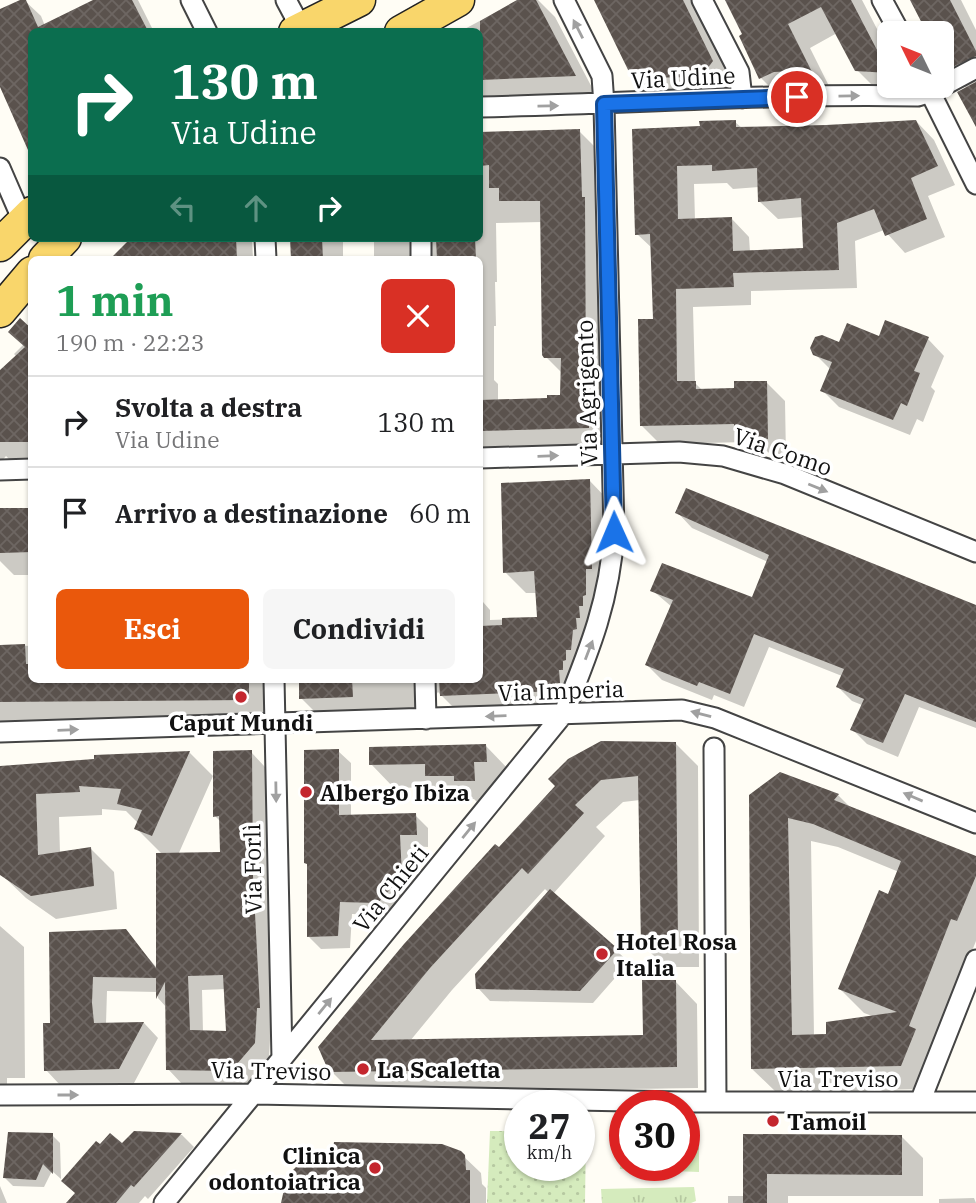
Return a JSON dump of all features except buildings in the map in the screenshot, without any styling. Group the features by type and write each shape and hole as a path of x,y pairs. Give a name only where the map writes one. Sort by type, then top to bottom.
{"main road":[{"path":"303,28 359,0"},
{"path":"408,28 458,0"},
{"path":"0,245 27,217"},
{"path":"48,256 61,242"},
{"path":"0,311 28,278"}],"street":[{"path":"191,0 205,28"},
{"path":"286,0 294,15 296,28"},
{"name":"Via Agrigento","path":"564,0 601,76 604,104 614,532 607,592 594,637 564,713"},
{"path":"702,0 739,72 742,98"},
{"path":"882,0 893,21"},
{"path":"954,78 976,68"},
{"name":"Via Udine","path":"483,107 877,96"},
{"path":"933,98 976,184"},
{"path":"0,168 27,217"},
{"name":"Via Como","path":"483,458 695,453 737,459 785,474 976,552"},
{"path":"0,470 28,469"},
{"name":"Via Forlì","path":"274,683 282,1059"},
{"path":"425,683 426,719"},
{"name":"Via Imperia","path":"0,732 682,710 698,713 976,823"},
{"name":"Via Chieti","path":"164,1203 564,713"},
{"path":"714,748 716,1102"},
{"path":"920,1102 976,960"},
{"name":"Via Treviso","path":"0,1095 253,1094 716,1102 976,1102"}],"green space":[{"path":"490,1131 504,1131 504,1181 585,1181 585,1203 487,1203"},
{"path":"694,1187 696,1201 691,1203 602,1203 601,1189"}],"place":[{"name":"Caput Mundi","path":"241,697"},
{"name":"Albergo Ibiza","path":"306,792"},
{"name":"Hotel Rosa Italia","path":"602,954"},
{"name":"La Scaletta","path":"363,1069"},
{"name":"Tamoil","path":"773,1121"},
{"name":"Clinica odontoiatrica","path":"375,1168"}],"route":[{"path":"614,532 604,104 797,97"}]}
